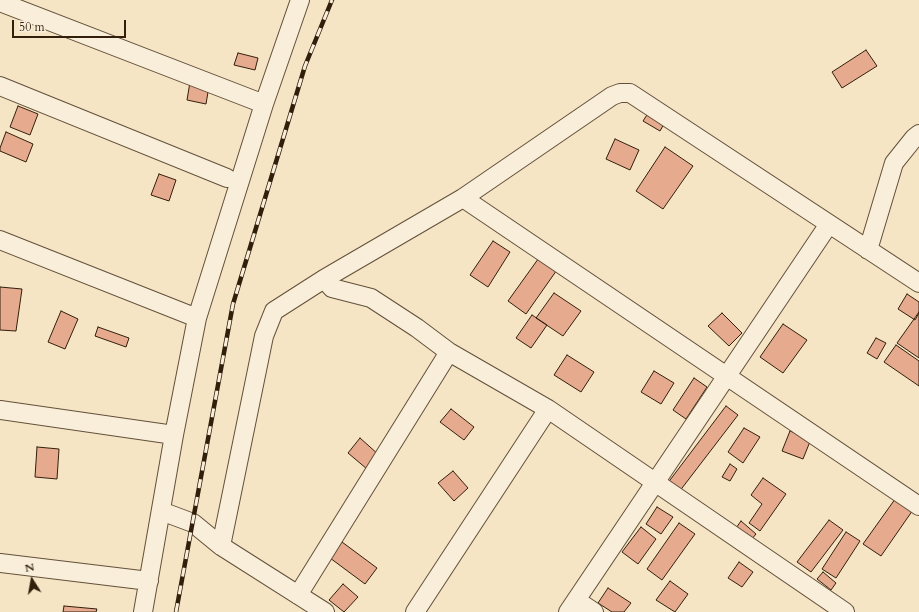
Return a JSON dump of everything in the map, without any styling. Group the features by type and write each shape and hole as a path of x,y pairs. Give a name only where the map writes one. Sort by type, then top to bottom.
{"street":[{"path":"143,612 174,435 197,318 264,104 300,0"},
{"path":"0,2 264,104"},
{"path":"0,86 227,178"},
{"path":"221,546 264,336 274,311 324,279 463,198 612,96 620,93 630,94 919,283"},
{"path":"868,250 894,163 919,134"},
{"path":"463,198 919,506"},
{"path":"594,612 572,606 829,224"},
{"path":"0,240 197,318"},
{"path":"324,279 332,288 371,298 418,328 449,352 548,409 845,612"},
{"path":"298,595 449,352"},
{"path":"415,612 548,409"},
{"path":"0,410 174,435"},
{"path":"161,511 193,524 221,546 325,612"},
{"path":"0,563 149,581"}],"building":[{"path":"866,50 877,66 842,88 832,72"},
{"path":"238,53 258,58 255,70 234,65"},
{"path":"190,82 209,86 206,104 187,100"},
{"path":"18,106 38,114 30,135 10,127"},
{"path":"652,107 668,117 660,131 643,121"},
{"path":"6,132 33,144 26,162 0,151"},
{"path":"615,139 639,150 630,170 606,159"},
{"path":"665,147 693,166 663,209 636,191"},
{"path":"159,174 176,180 169,201 151,195"},
{"path":"493,241 510,252 488,287 470,275"},
{"path":"541,255 559,267 526,314 508,301"},
{"path":"0,287 22,289 16,331 0,330"},
{"path":"554,293 581,311 563,336 536,318"},
{"path":"907,294 919,302 919,313 915,320 898,309"},
{"path":"61,311 78,319 65,349 48,342"},
{"path":"919,312 919,358 897,343"},
{"path":"722,313 742,333 729,346 708,326"},
{"path":"532,315 547,325 531,348 516,338"},
{"path":"783,324 807,340 783,373 760,357"},
{"path":"98,327 129,338 126,347 95,336"},
{"path":"876,338 886,343 877,359 867,353"},
{"path":"896,345 919,361 919,386 884,362"},
{"path":"567,355 594,372 581,392 554,375"},
{"path":"654,371 674,383 661,404 641,392"},
{"path":"694,378 707,387 686,419 673,410"},
{"path":"726,406 738,415 679,492 667,484"},
{"path":"451,409 474,427 464,440 440,422"},
{"path":"744,428 760,437 743,463 728,452"},
{"path":"790,431 811,439 803,459 782,451"},
{"path":"360,438 379,455 367,469 348,453"},
{"path":"37,447 59,449 57,479 35,477"},
{"path":"730,464 737,469 730,481 722,477"},
{"path":"453,471 468,488 454,501 438,483"},
{"path":"763,478 786,494 760,531 749,523 762,504 751,495"},
{"path":"898,495 915,507 881,556 863,544"},
{"path":"657,507 673,517 661,534 646,524"},
{"path":"829,520 843,530 811,572 797,562"},
{"path":"741,521 756,534 751,540 736,528"},
{"path":"679,523 695,534 662,580 647,569"},
{"path":"641,527 656,539 638,564 622,552"},
{"path":"846,532 860,541 836,578 822,569"},
{"path":"342,542 377,568 365,584 330,558"},
{"path":"739,562 753,572 742,587 728,578"},
{"path":"823,572 836,583 831,590 817,579"},
{"path":"670,581 688,594 675,612 656,600"},
{"path":"343,584 358,597 344,612 329,600"},
{"path":"608,588 631,603 624,612 612,612 598,603"},
{"path":"64,606 97,609 96,612 63,612"}],"railway":[{"path":"176,612 233,304 305,66 332,0"}]}
